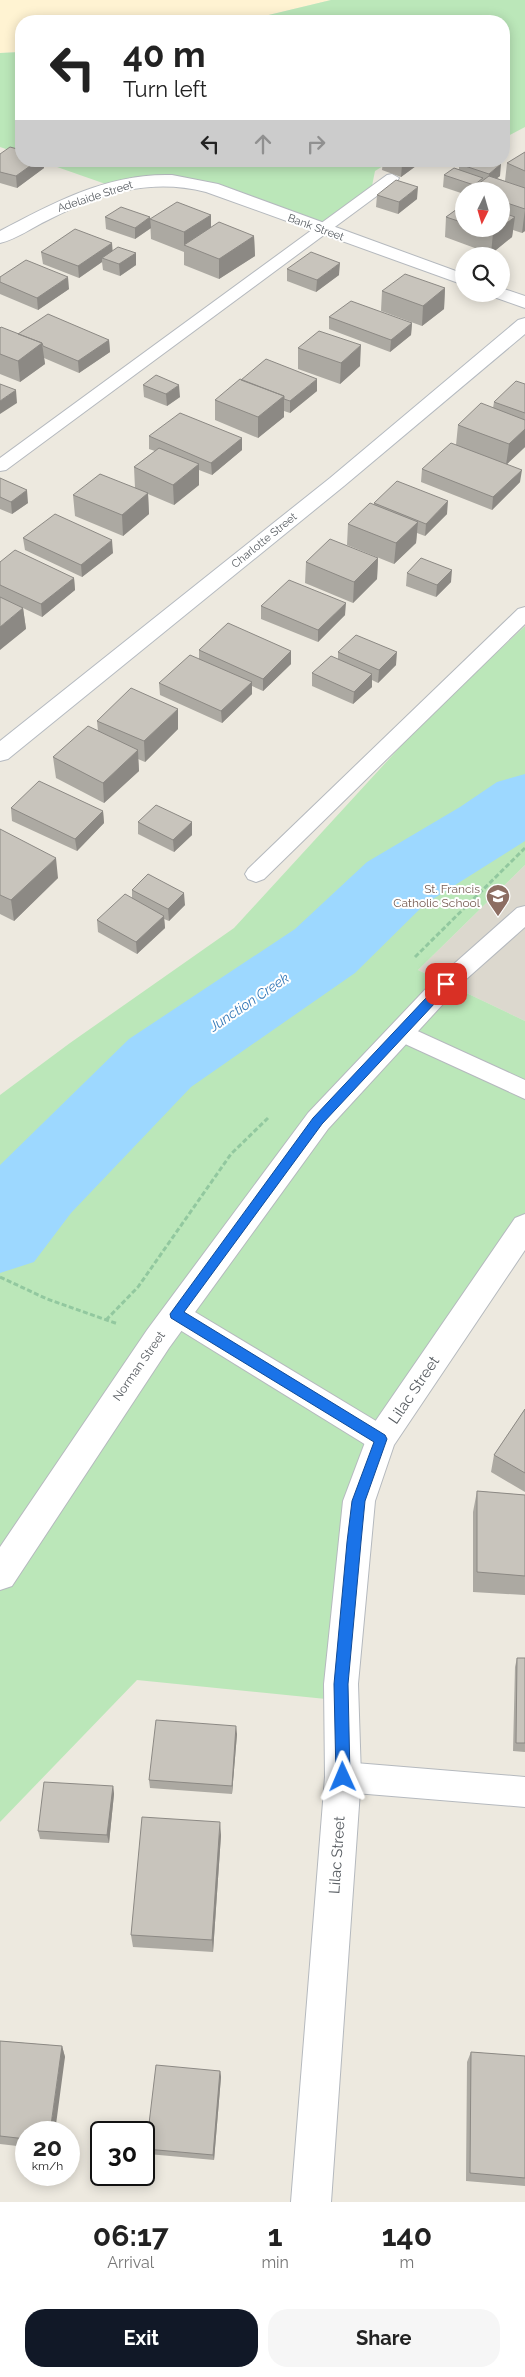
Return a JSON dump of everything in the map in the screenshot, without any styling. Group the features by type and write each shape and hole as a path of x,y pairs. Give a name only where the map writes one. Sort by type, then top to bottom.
{"street":[{"name":"Adelaide Street","path":"0,238 63,204 116,187 151,180 167,180"},
{"name":"Bank Street","path":"167,180 212,188 455,277"},
{"path":"510,296 525,302"},
{"name":"Charlotte Street","path":"0,753 337,482 525,324"},
{"name":"Norman Street","path":"0,1576 176,1314 318,1121 446,984"},
{"name":"Lilac Street","path":"311,2202 343,1777 341,1684 359,1501 381,1439 525,1226"}],"lane":[{"path":"0,466 324,230 392,178"},
{"path":"256,874 525,613"},
{"path":"446,984 525,914"},
{"path":"400,1032 525,1090"},
{"path":"176,1314 381,1439"},
{"path":"343,1777 525,1792"}],"path":[{"path":"0,1277 47,1299 106,1320"}],"shaded area":[{"path":"0,0 331,0 269,15 15,15 15,52 0,53"},
{"name":"St. Francis Catholic School","path":"525,865 525,1021 418,970"}],"green space":[{"path":"331,0 525,0 525,127 510,135 510,15 269,15"},
{"path":"15,52 15,152 0,147 0,53"},
{"path":"57,167 381,167 375,171 370,196 324,232 179,182 117,188"},
{"path":"525,626 525,865 418,970 525,1021 525,1219 375,1441 336,1700 137,1680 0,1822 0,1095 70,1043 234,928 423,722"}],"building":[{"path":"10,147 15,148 15,167 29,167 16,176 0,172 0,154"},
{"path":"525,152 525,171 510,164 510,161"},
{"path":"468,167 497,167 489,174"},
{"path":"454,168 483,178 478,182 465,182 444,175"},
{"path":"489,176 507,182 481,182"},
{"path":"396,180 418,187 399,202 377,195"},
{"path":"510,183 525,188 525,209 510,204"},
{"path":"177,202 211,215 184,232 150,219"},
{"path":"121,207 150,217 135,228 105,217"},
{"path":"455,210 455,220 446,217"},
{"path":"219,222 254,236 219,259 184,245"},
{"path":"75,229 112,243 78,266 41,252"},
{"path":"118,247 136,253 119,264 102,258"},
{"path":"311,252 340,263 317,280 287,269"},
{"path":"26,260 68,277 37,298 0,282 0,277"},
{"path":"405,274 445,288 423,306 382,291"},
{"path":"351,301 412,323 391,340 329,317"},
{"path":"48,314 109,340 78,361 43,346 42,343 18,334"},
{"path":"1,327 42,343 18,361 0,354"},
{"path":"319,331 361,345 341,363 298,348"},
{"path":"266,359 317,379 290,401 284,399 284,396 241,380"},
{"path":"156,375 179,385 166,394 143,385"},
{"path":"240,379 284,396 258,417 215,400"},
{"path":"516,381 525,384 525,413 494,402"},
{"path":"0,384 16,390 0,401"},
{"path":"481,403 525,420 525,429 509,444 458,425"},
{"path":"180,413 242,438 211,463 149,436"},
{"path":"451,443 522,470 493,497 422,469"},
{"path":"159,448 199,464 173,485 134,467"},
{"path":"100,474 148,493 122,515 73,495"},
{"path":"0,478 27,490 11,502 0,497"},
{"path":"397,481 448,501 426,524 374,503"},
{"path":"370,503 418,522 396,543 348,524"},
{"path":"55,514 112,540 81,565 23,538"},
{"path":"330,539 378,558 354,582 306,562"},
{"path":"15,550 74,578 41,604 0,585 0,562"},
{"path":"421,558 452,570 437,585 407,573"},
{"path":"289,580 346,603 318,630 261,606"},
{"path":"0,597 23,608 0,627"},
{"path":"228,623 291,651 263,679 199,650"},
{"path":"356,635 397,652 379,670 338,652"},
{"path":"190,655 252,682 221,711 159,683"},
{"path":"331,656 372,674 354,692 312,673"},
{"path":"131,688 178,709 144,741 97,721"},
{"path":"88,726 138,750 103,783 53,757"},
{"path":"39,781 103,811 75,839 11,808"},
{"path":"156,805 192,822 173,840 138,822"},
{"path":"0,829 56,858 11,900 0,895"},
{"path":"148,874 184,893 168,909 132,890"},
{"path":"125,894 164,916 136,942 97,920"},
{"path":"525,1409 525,1473 494,1455"},
{"path":"477,1491 525,1495 525,1576 477,1572"},
{"path":"517,1658 525,1658 525,1743 516,1743"},
{"path":"156,1720 236,1726 232,1786 149,1780"},
{"path":"44,1782 113,1786 107,1835 38,1831"},
{"path":"142,1817 220,1822 212,1940 131,1935"},
{"path":"0,2041 62,2046 52,2121 15,2121 15,2138 0,2136"},
{"path":"471,2052 525,2056 525,2178 470,2173"},
{"path":"156,2065 220,2071 213,2155 155,2150 155,2121 149,2121"}],"waterway":[{"name":"Junction Creek","path":"0,1234 38,1186 160,1063 325,951 396,883 488,827 525,801"}],"place":[{"name":"St. Francis Catholic School","path":"498,917"}],"route":[{"path":"343,1777 341,1684 354,1542 359,1501 381,1439 176,1314 318,1121 446,984"}]}
